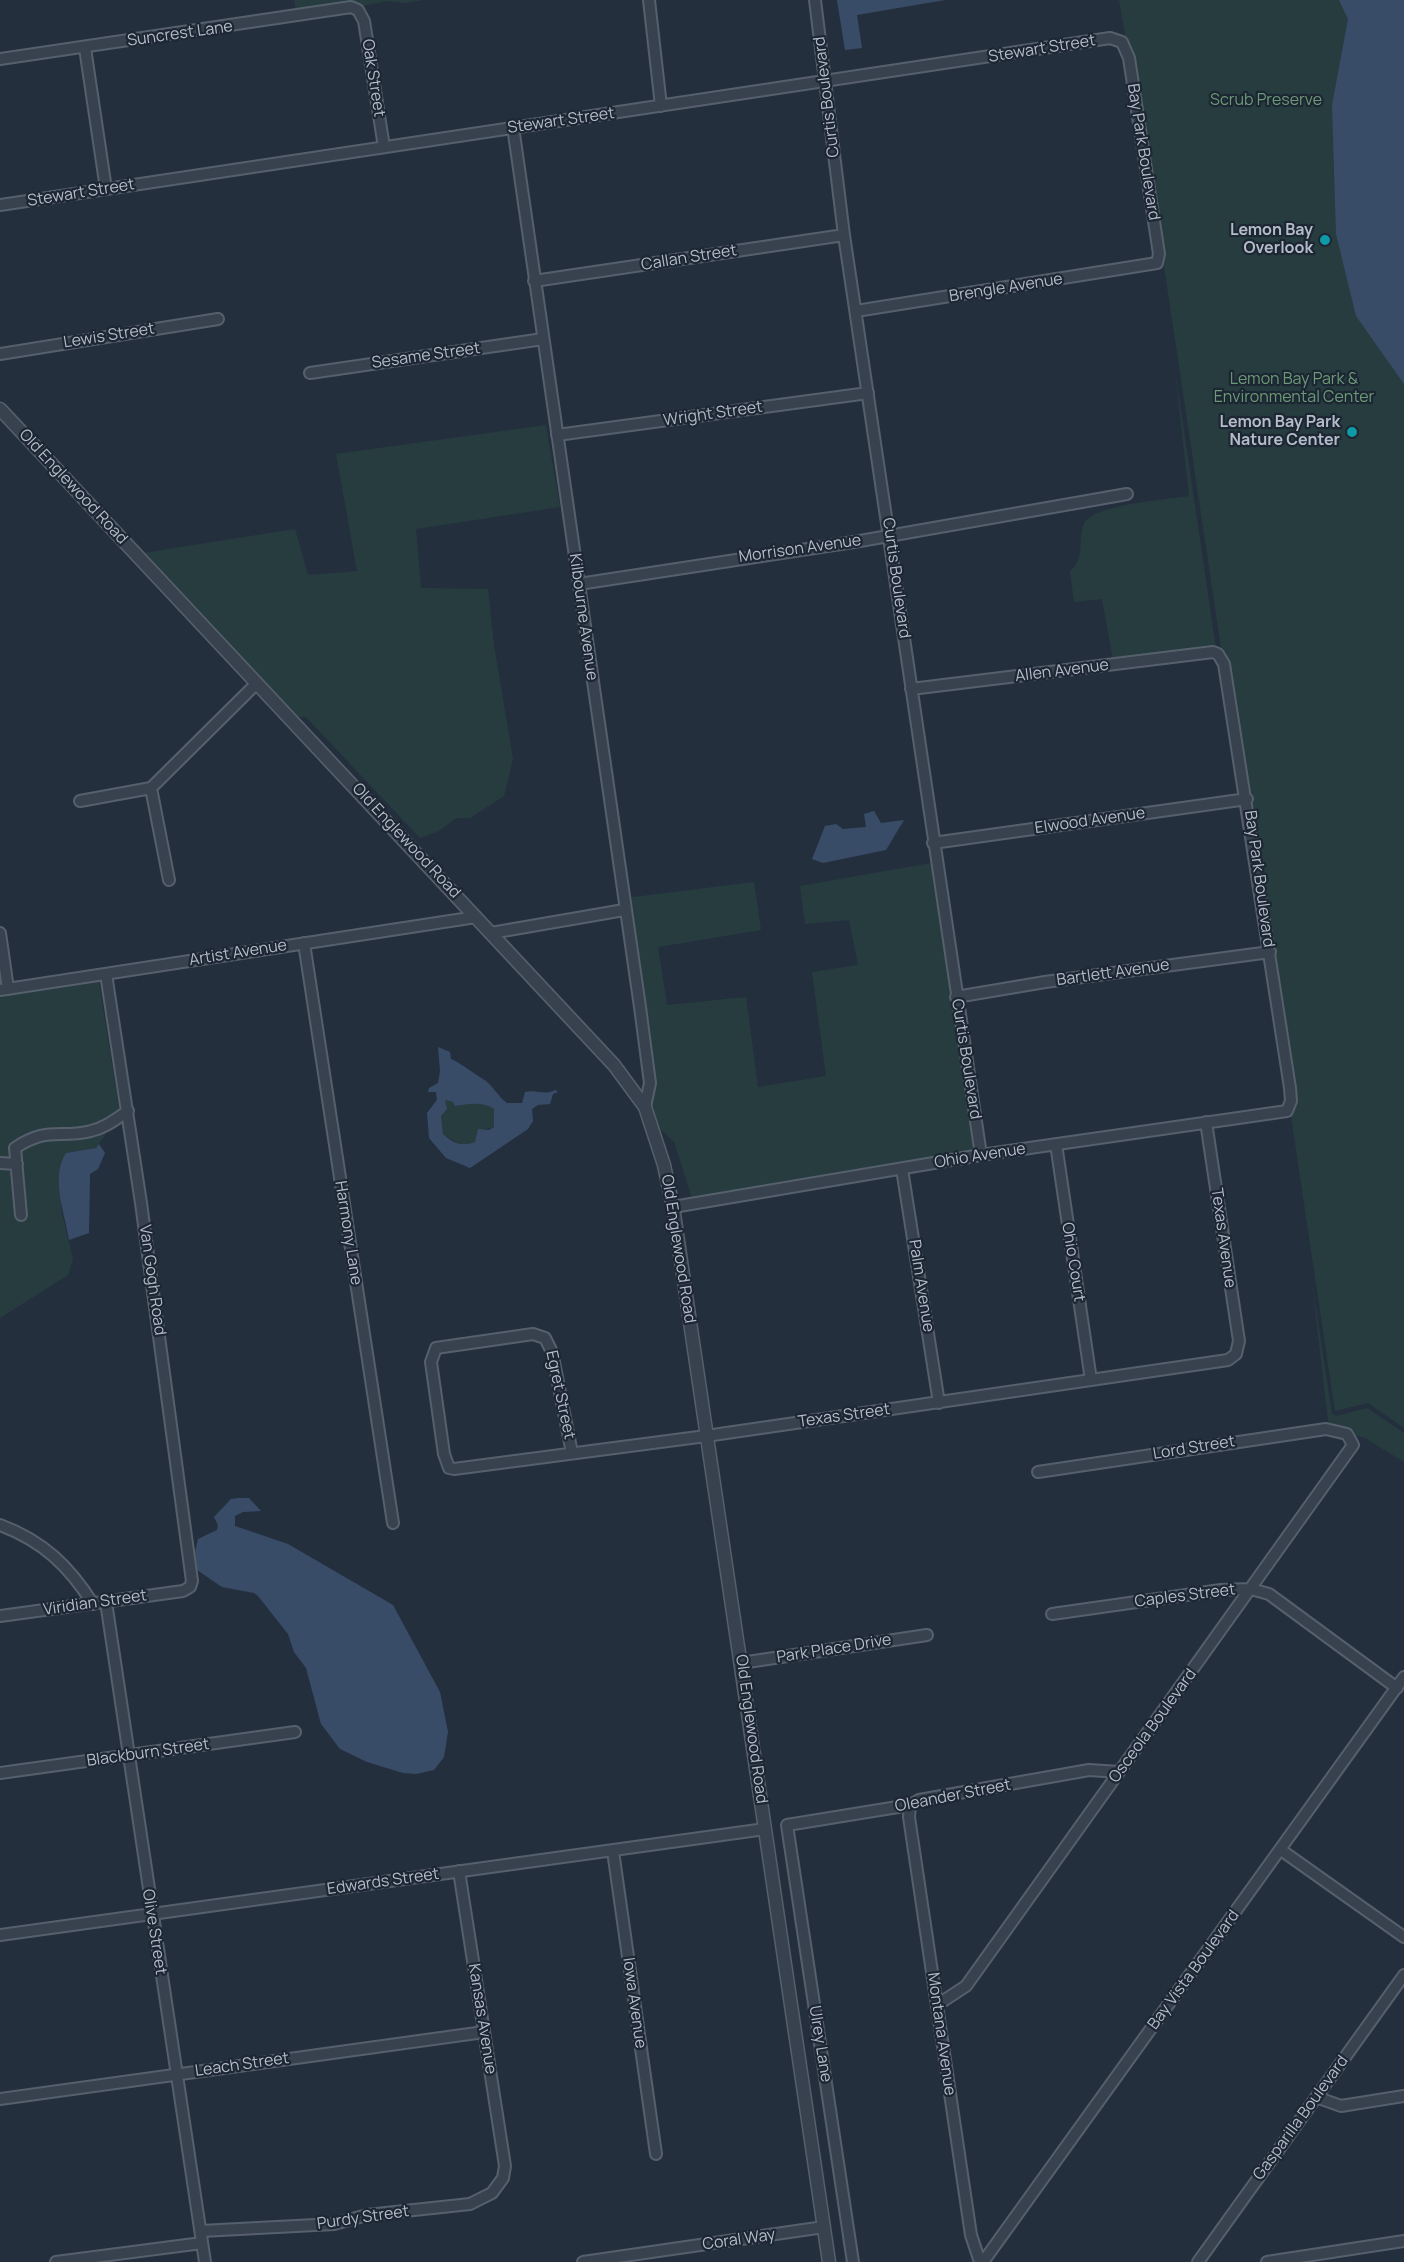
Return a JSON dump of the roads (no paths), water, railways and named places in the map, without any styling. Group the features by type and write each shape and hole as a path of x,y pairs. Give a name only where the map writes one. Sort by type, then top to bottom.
{"street":[{"path":"649,0 661,106"},
{"name":"Curtis Boulevard","path":"815,0 844,235 981,1155"},
{"name":"Suncrest Lane","path":"0,59 351,7 358,10"},
{"name":"Oak Street","path":"358,10 364,21 384,147"},
{"name":"Stewart Street","path":"0,205 513,127 825,84 1110,38 1122,42"},
{"name":"Bay Park Boulevard","path":"1122,42 1129,58 1159,254 1156,263"},
{"path":"85,48 106,189"},
{"name":"Kilbourne Avenue","path":"513,127 650,1083 645,1107"},
{"name":"Callan Street","path":"534,281 844,235"},
{"name":"Brengle Avenue","path":"856,311 1156,263"},
{"name":"Lewis Street","path":"0,354 218,319"},
{"name":"Sesame Street","path":"310,373 543,339"},
{"name":"Wright Street","path":"557,435 868,393"},
{"name":"Old Englewood Road","path":"0,409 614,1065 645,1107 664,1166 673,1207 829,2262"},
{"name":"Morrison Avenue","path":"579,584 890,535 1127,494"},
{"name":"Bay Park Boulevard","path":"1213,652 1218,654 1224,664 1247,799 1290,1088 1291,1101 1287,1111"},
{"name":"Allen Avenue","path":"911,689 1213,652"},
{"path":"80,801 151,788 258,683"},
{"path":"151,788 169,880"},
{"name":"Elwood Avenue","path":"933,843 1247,799"},
{"path":"491,933 624,910"},
{"name":"Artist Avenue","path":"4,990 476,916"},
{"path":"0,933 4,990"},
{"name":"Harmony Lane","path":"304,943 393,1523"},
{"name":"Bartlett Avenue","path":"956,997 1045,982 1270,952"},
{"name":"Van Gogh Road","path":"106,974 175,1440 191,1573 190,1587"},
{"path":"21,1215 15,1148 32,1136 51,1132 91,1131 104,1127 128,1111"},
{"name":"Ohio Avenue","path":"673,1207 981,1155 1287,1111"},
{"name":"Texas Avenue","path":"1206,1122 1239,1341 1236,1354"},
{"name":"Ohio Court","path":"1056,1144 1091,1380"},
{"path":"0,1164 17,1164"},
{"name":"Palm Avenue","path":"902,1168 939,1403"},
{"name":"Egret Street","path":"449,1468 444,1454 431,1362 436,1348 533,1334 545,1338 552,1352 572,1453"},
{"name":"Texas Street","path":"449,1468 706,1436 939,1403 1228,1360 1236,1354"},
{"name":"Lord Street","path":"1038,1472 1318,1430 1337,1430 1349,1436"},
{"name":"Osceola Boulevard","path":"937,2005 966,1986 1351,1450 1353,1445 1349,1436"},
{"path":"0,1525 37,1541 57,1556 93,1604"},
{"name":"Viridian Street","path":"0,1616 183,1591 190,1587"},
{"name":"Caples Street","path":"1052,1614 1221,1590 1251,1589 1269,1594 1397,1688"},
{"name":"Olive Street","path":"106,1602 205,2262"},
{"name":"Park Place Drive","path":"741,1663 927,1635"},
{"name":"Bay Vista Boulevard","path":"982,2262 1404,1677"},
{"name":"Blackburn Street","path":"0,1773 295,1732"},
{"name":"Oleander Street","path":"787,1825 910,1805 919,1800 1089,1770 1119,1772"},
{"name":"Montana Avenue","path":"910,1805 909,1817 971,2235 982,2262"},
{"name":"Ulrey Lane","path":"787,1825 853,2262"},
{"name":"Edwards Street","path":"0,1935 765,1829"},
{"path":"1281,1850 1404,1937"},
{"name":"Iowa Avenue","path":"613,1851 656,2154"},
{"name":"Kansas Avenue","path":"459,1872 505,2166"},
{"name":"Gasparilla Boulevard","path":"1198,2262 1404,1975"},
{"name":"Leach Street","path":"0,2099 484,2032"},
{"path":"1316,2097 1323,2102 1341,2106 1404,2096"},
{"name":"Purdy Street","path":"201,2231 334,2224 368,2215 470,2204 492,2193 503,2178 505,2166"},
{"name":"Coral Way","path":"583,2262 824,2228"},
{"path":"1267,2262 1404,2241"},
{"path":"56,2262 202,2243"}],"water":[{"path":"837,0 945,0 857,15 862,48 845,50"},
{"path":"1339,0 1404,0 1404,384 1356,316 1336,234 1332,105 1348,19"},
{"path":"874,811 881,823 904,820 886,850 823,863 812,859 825,826 836,824 843,829 866,827 864,814"},
{"path":"438,1047 450,1052 451,1059 486,1081 507,1103 522,1103 525,1092 555,1090 558,1092 553,1094 550,1104 538,1105 532,1109 533,1121 528,1129 470,1168 446,1158 429,1138 427,1113 437,1100 436,1092 428,1092 429,1088 438,1083 440,1071","holes":["445,1100 453,1102 455,1106 480,1104 494,1109 494,1127 489,1130 478,1129 475,1142 461,1144 450,1140 443,1134 441,1116 447,1109"]},
{"path":"99,1144 105,1153 98,1169 90,1174 89,1233 69,1240 60,1196 61,1163 66,1153 96,1148"},
{"path":"249,1498 261,1511 243,1512 235,1516 235,1526 288,1544 393,1605 440,1692 448,1732 444,1757 434,1770 416,1774 403,1773 367,1762 340,1749 321,1724 306,1668 294,1652 288,1634 258,1596 254,1593 222,1587 197,1570 195,1552 198,1539 217,1530 218,1525 214,1517 231,1499"}],"place":[{"name":"Lemon Bay Overlook","path":"1325,240"},
{"name":"Lemon Bay Park Nature Center","path":"1352,432"}],"park label":[{"name":"Scrub Preserve","path":"1266,101"},
{"name":"Lemon Bay Park & Environmental Center","path":"1294,389"}]}
